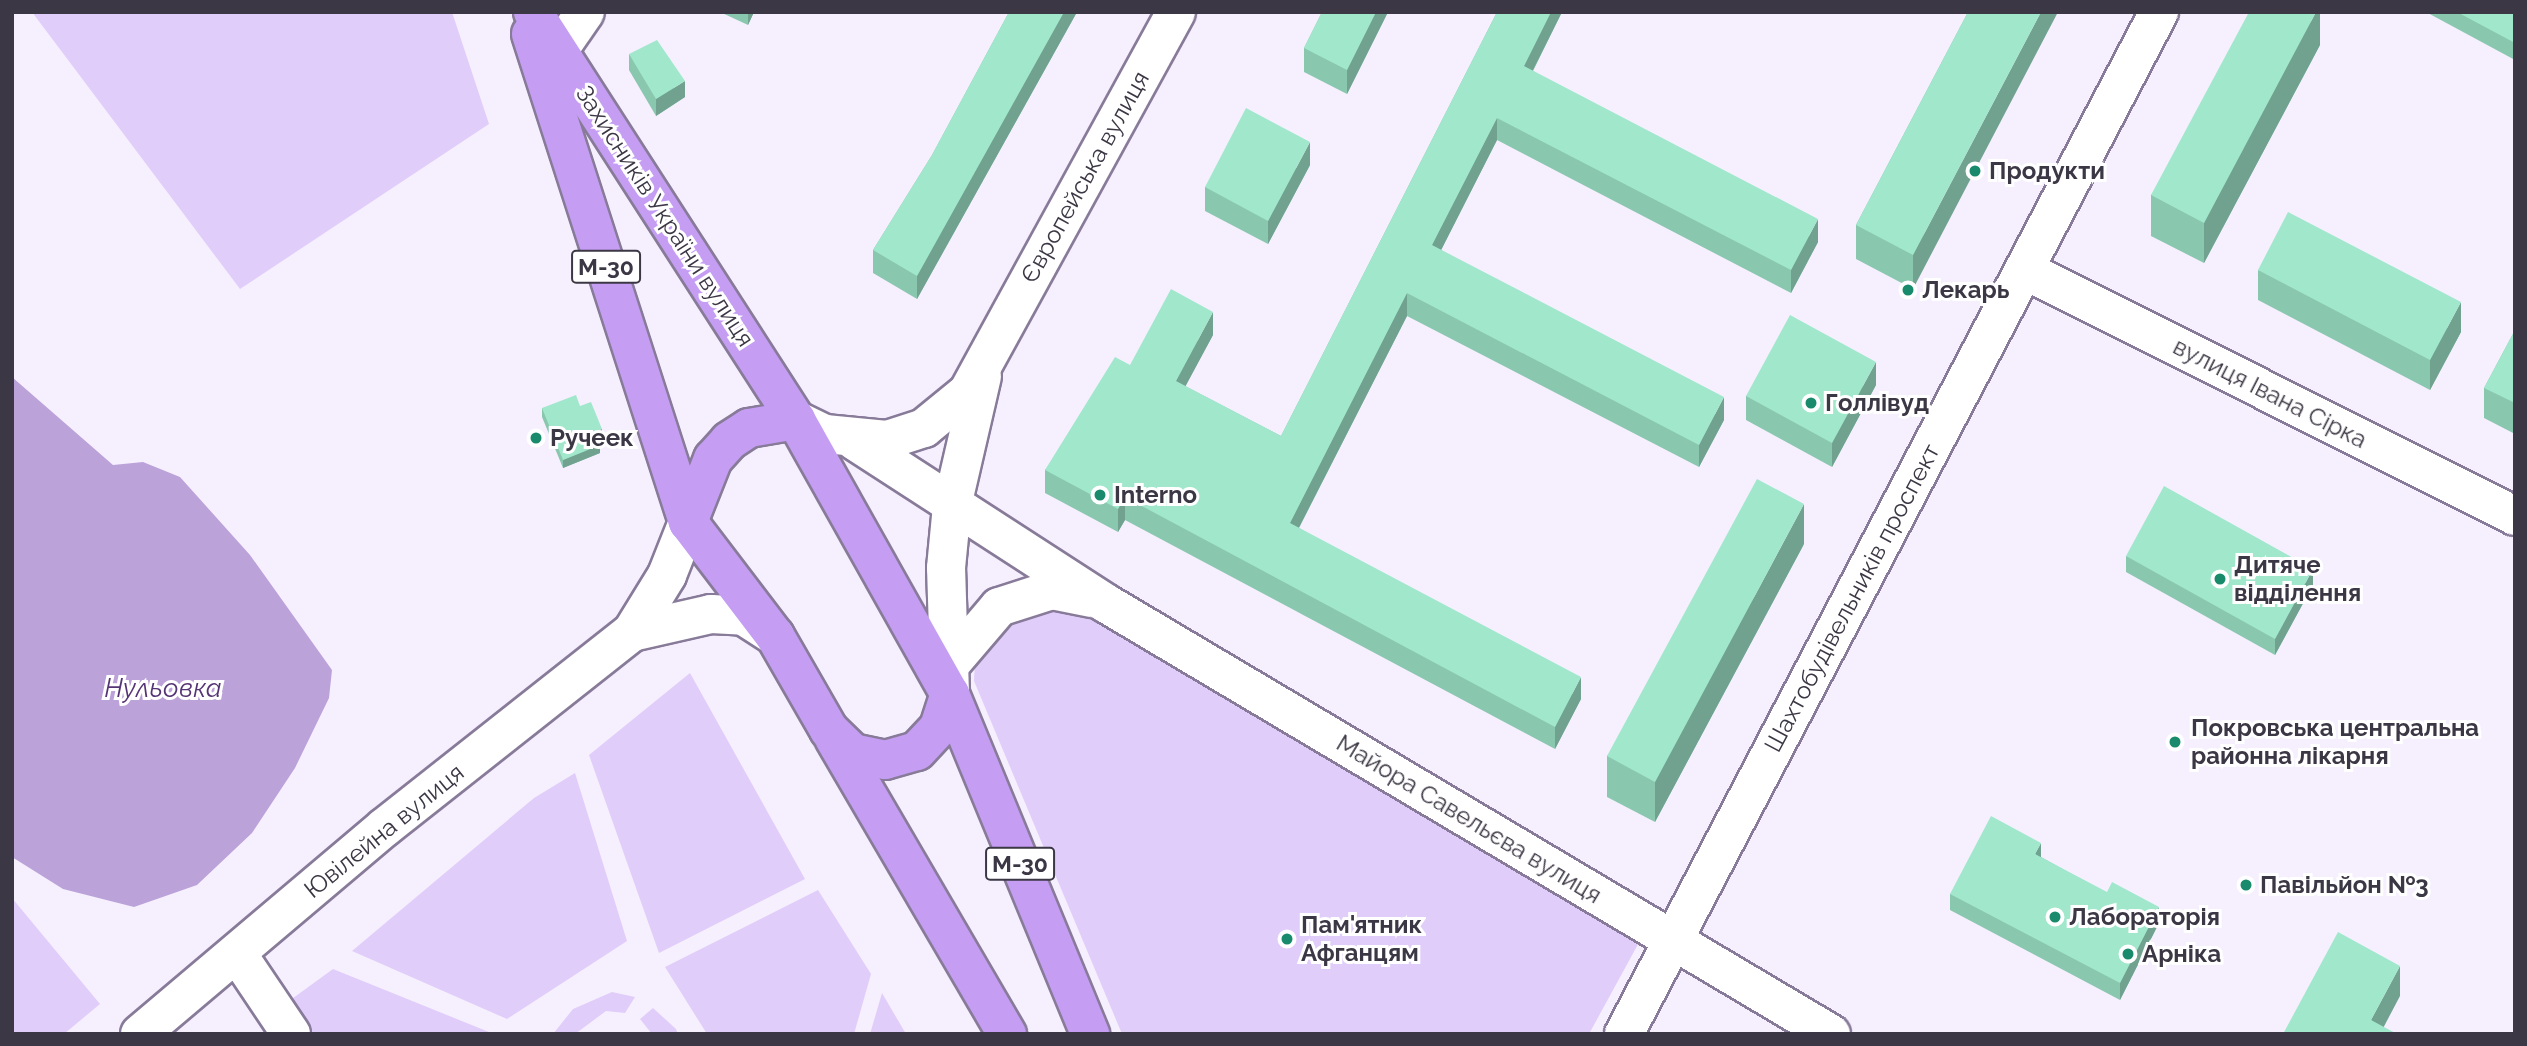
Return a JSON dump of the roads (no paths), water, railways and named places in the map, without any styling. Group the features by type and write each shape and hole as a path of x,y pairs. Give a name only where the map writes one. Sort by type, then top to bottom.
{"highway":[{"name":"Захисників України вулиця","path":"523,12 688,522"},
{"name":"Захисників України вулиця","path":"533,12 796,420"},
{"path":"688,522 713,459 729,441 749,428 796,420"},
{"name":"М-30","path":"796,420 949,681 1090,1034"},
{"name":"М-30","path":"688,522 775,636 1007,1034"},
{"path":"830,730 853,753 886,761 917,751 939,727 949,681"}],"street":[{"path":"558,51 585,12"},
{"name":"Європейська вулиця","path":"856,441 924,428 968,392 1176,12"},
{"name":"Шахтобудівельників проспект","path":"1624,1034 2159,12"},
{"name":"вулиця Івана Сірка","path":"2025,270 2515,516"},
{"name":"Європейська вулиця","path":"949,681 952,506 994,341"},
{"path":"796,420 856,441"},
{"name":"Майора Савельєва вулиця","path":"856,441 952,506 1107,604 1832,1034"},
{"name":"Ювілейна вулиця","path":"140,1034 237,955 384,827 632,632 667,575 688,522"},
{"name":"Майора Савельєва вулиця","path":"949,681 983,621 1024,595 1081,593 1107,604"},
{"name":"Ювілейна вулиця","path":"632,632 711,614 744,616 775,636"},
{"path":"237,955 291,1034"}],"water":[{"name":"Нульовка","path":"12,377 113,465 143,462 180,477 250,555 332,670 329,698 295,768 252,833 197,885 134,907 63,889 12,857"}],"place":[{"name":"Продукти","path":"1975,171"},
{"name":"Лекарь","path":"1908,290"},
{"name":"Голлівуд","path":"1811,403"},
{"name":"Ручеек","path":"536,438"},
{"name":"Interno","path":"1100,495"},
{"name":"Дитяче відділення","path":"2220,579"},
{"name":"Покровська центральна районна лікарня","path":"2175,742"},
{"name":"Павільйон №3","path":"2246,885"},
{"name":"Лабораторія","path":"2055,917"},
{"name":"Пам'ятник Афганцям","path":"1287,939"},
{"name":"Арніка","path":"2128,954"}]}
